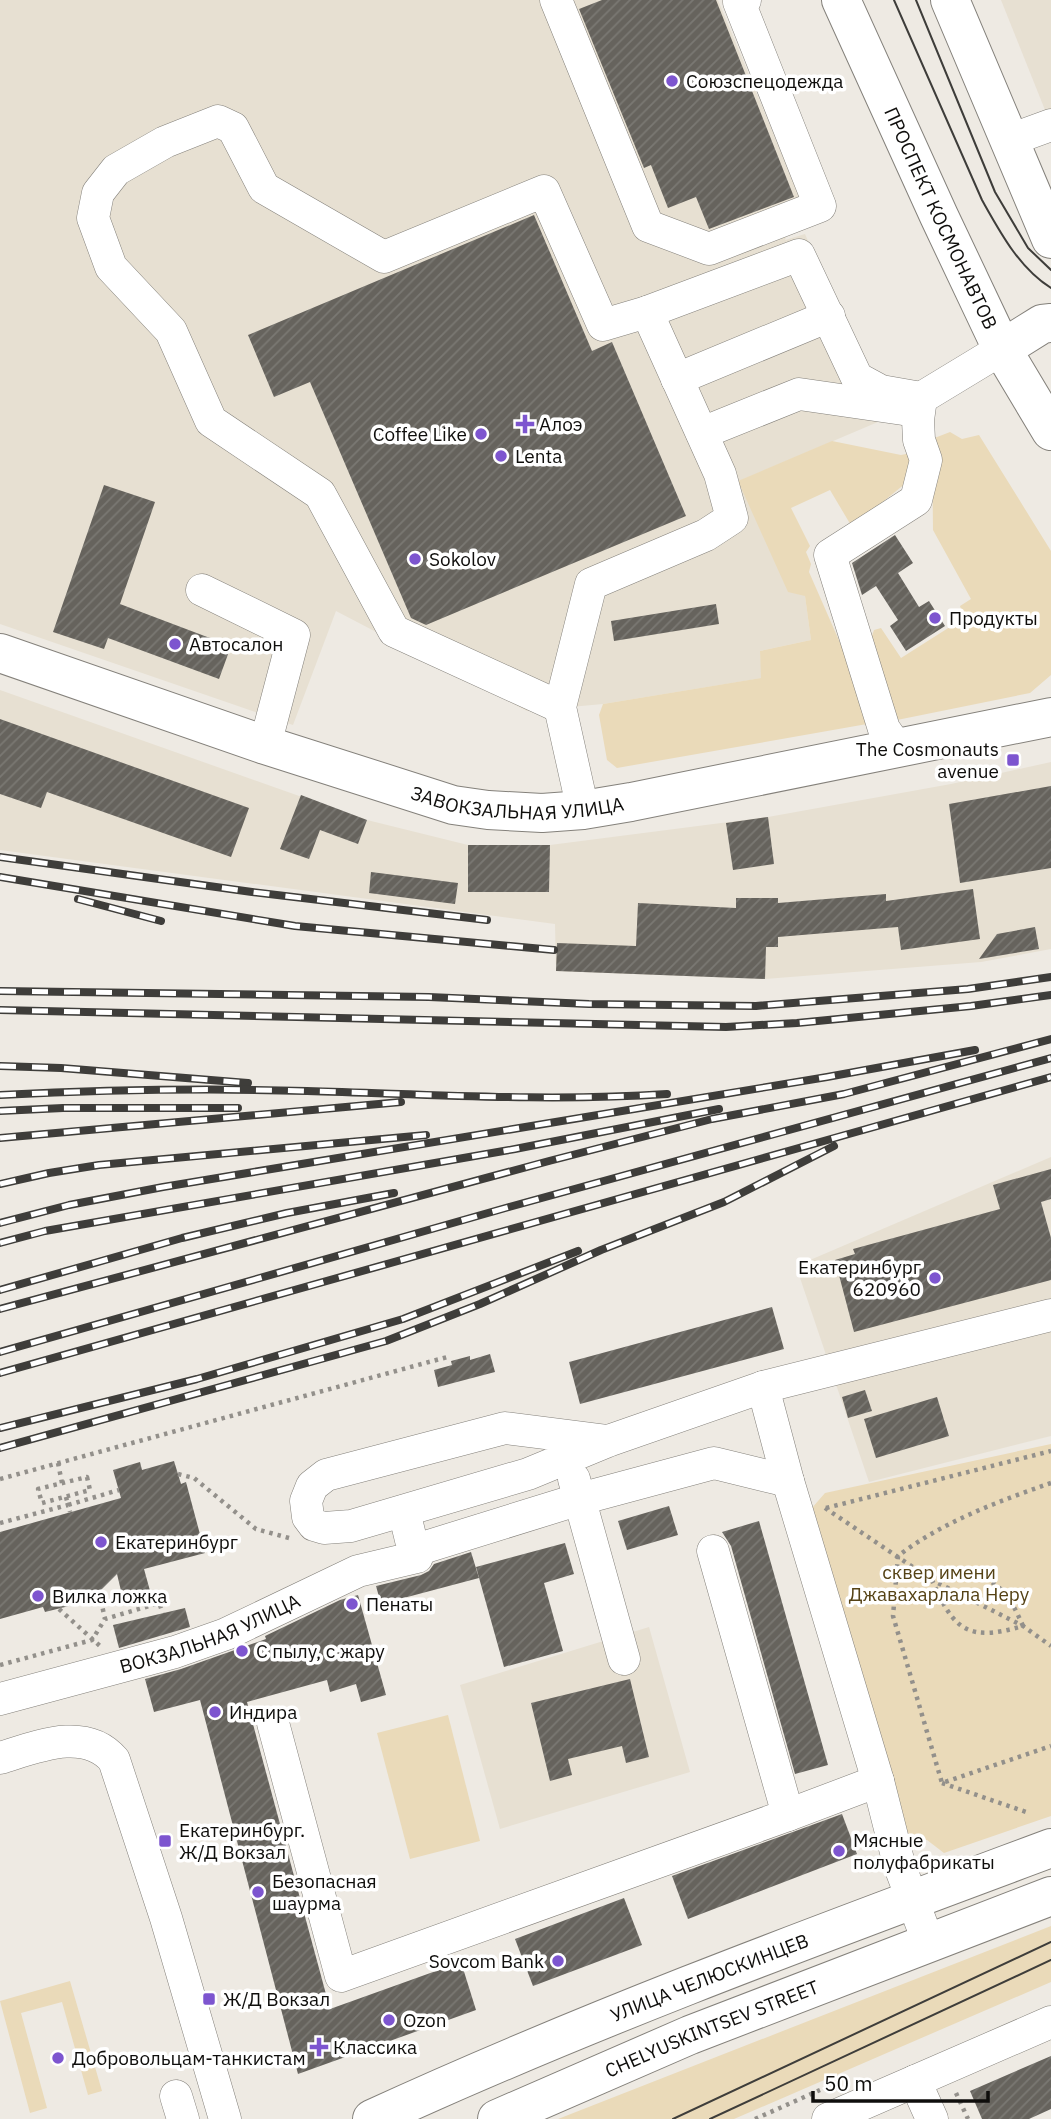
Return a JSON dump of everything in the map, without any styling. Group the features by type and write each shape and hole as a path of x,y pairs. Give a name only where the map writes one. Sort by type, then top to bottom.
{"main road":[{"name":"ПРОСПЕКТ КОСМОНАВТОВ","path":"841,0 1002,349 1051,431"},
{"path":"950,0 1050,236"},
{"path":"1002,349 1042,324 1051,323"},
{"name":"ЗАВОКЗАЛЬНАЯ УЛИЦА","path":"0,653 265,745 453,805 513,813 583,810 1051,718"},
{"name":"УЛИЦА ЧЕЛЮСКИНЦЕВ","path":"372,2119 572,2032 912,1899 1051,1848"},
{"path":"929,1944 1051,1896"},
{"name":"CHELYUSKINTSEV STREET","path":"497,2119 690,2035 929,1944"}],"street":[{"path":"556,0 648,226 709,249 820,206 741,1"},
{"path":"560,707 394,631 320,494 211,421 170,331 111,267 93,218 98,192 116,170 165,142 218,121 233,128 264,188 384,257 544,191 604,324 647,312 799,255 857,378 881,391 921,398"},
{"path":"1010,140 1051,125"},
{"path":"583,810 560,707 591,584 706,535 733,518 720,474 647,312"},
{"path":"677,379 830,316"},
{"path":"702,433 799,394 903,410 1002,349"},
{"path":"898,749 884,729 830,555 916,500 926,460 919,440 921,398"},
{"path":"202,590 294,635 265,745"},
{"path":"608,1441 505,1427 326,1475 313,1486 306,1501 308,1517 314,1525 324,1528 351,1526 528,1474 608,1441 763,1387 1051,1315"},
{"path":"763,1387 900,1864 929,1944"},
{"path":"568,1457 624,1659"},
{"name":"ВОКЗАЛЬНАЯ УЛИЦА","path":"0,1699 175,1652 226,1634 358,1571 580,1499 714,1463 788,1481"},
{"path":"404,1511 411,1540 418,1553"},
{"path":"713,1551 788,1815"},
{"path":"273,1723 341,1976 878,1782"},
{"path":"0,1758 67,1741 85,1742 98,1747 108,1752 114,1760 166,1918 225,2119"},
{"path":"828,2119 1051,2022"},
{"path":"915,2081 932,2119"}],"path":[{"path":"0,1479 451,1356"},
{"path":"1051,1451 825,1508 932,1580 1023,1626 1051,1646"},
{"path":"58,1464 62,1483"},
{"path":"178,1474 194,1478 256,1529 294,1540"},
{"path":"87,1477 90,1490 66,1497 42,1503 38,1489 87,1477"},
{"path":"942,1783 893,1616 898,1556 914,1544 956,1522 1012,1496 1051,1483"},
{"path":"0,1523 119,1490"},
{"path":"66,1497 70,1512"},
{"path":"932,1580 949,1575 968,1574 991,1580 1014,1605 1023,1626"},
{"path":"932,1580 950,1615 962,1628 985,1634 1023,1626"},
{"path":"99,1592 105,1619"},
{"path":"0,1665 92,1640 105,1619 159,1603 163,1613"},
{"path":"59,1609 92,1640"},
{"path":"942,1783 1051,1746"},
{"path":"942,1783 1026,1812"},
{"path":"955,2091 968,2119"}],"shaded area":[{"path":"0,0 718,0 800,198 785,240 805,234 885,419 739,481 805,596 811,640 760,651 762,678 603,704 527,711 336,611 293,725 0,624"},
{"path":"1001,0 1051,0 1051,125"},
{"path":"0,690 367,820 468,845 550,845 768,817 951,784 1051,762 1051,949 981,962 765,979 556,971 555,924 0,850"},
{"path":"1051,1157 1051,1436 869,1482 796,1266"},
{"path":"649,1627 690,1772 500,1829 460,1685"}],"green space":[{"path":"950,432 962,439 979,435 1051,551 1051,675 1030,693 897,720 869,644 874,630 881,628 901,658 964,618 960,606 971,599 933,530 932,439"},
{"path":"832,441 901,455 916,452 906,483 852,527 830,490 791,508 810,546 806,552 811,564 809,572 855,677 867,724 617,768 607,760 599,715 603,704 761,678 760,651 811,640 805,596 788,592 738,481"},
{"name":"сквер имени Джавахарлала Неру","path":"1051,1444 1051,1816 944,1853 927,1840 899,1840 805,1516 825,1493"},
{"path":"448,1715 480,1841 410,1859 377,1733"},
{"path":"1051,1926 1051,1982 734,2119 558,2119"},
{"path":"70,1981 102,2091 88,2095 62,2002 21,2013 47,2108 30,2113 0,2001"}],"building":[{"name":"Союзспецодежда","path":"602,0 716,0 794,197 709,229 696,197 668,208 651,165 644,168 579,9"},
{"name":"Lenta","path":"534,215 592,351 612,342 686,516 426,625 411,618 310,382 274,397 248,335"},
{"path":"104,485 155,502 120,604 231,646 219,679 108,638 104,649 53,632"},
{"path":"895,535 913,563 898,573 919,607 929,601 945,626 906,651 890,626 898,620 876,586 862,595 852,563"},
{"path":"716,604 719,624 614,641 611,621"},
{"path":"0,719 249,808 231,857 47,792 41,808 0,794"},
{"path":"1051,786 1051,868 960,883 949,804"},
{"path":"301,795 367,820 358,844 320,830 309,859 280,849"},
{"path":"768,817 774,864 733,870 726,823"},
{"path":"468,845 550,845 549,892 468,892"},
{"path":"371,872 458,883 455,904 369,893"},
{"path":"973,889 980,939 901,950 898,927 778,937 778,947 766,947 765,979 556,971 557,943 636,946 638,903 736,908 736,898 778,898 778,903 886,894 886,901"},
{"path":"1035,927 1039,949 979,959 997,934"},
{"path":"1051,1169 1051,1199 1041,1202 1051,1238 1051,1280 854,1332 835,1260 855,1254 853,1249 1000,1209 993,1185"},
{"path":"772,1307 784,1349 580,1404 569,1362"},
{"path":"490,1354 495,1372 438,1387 434,1370 452,1365 451,1361 470,1356 470,1360"},
{"path":"865,1390 872,1411 848,1418 842,1397"},
{"path":"937,1397 949,1436 876,1458 864,1419"},
{"name":"Екатеринбург","path":"174,1461 181,1484 186,1482 205,1553 144,1569 152,1598 122,1595 117,1574 99,1592 90,1591 71,1597 73,1605 45,1612 43,1607 0,1619 0,1532 121,1498 113,1470 140,1462 142,1470"},
{"path":"669,1506 678,1535 627,1550 618,1521"},
{"path":"759,1521 828,1765 795,1774 731,1546 722,1532"},
{"path":"565,1543 574,1574 544,1583 563,1651 504,1667 476,1567"},
{"path":"471,1552 479,1578 381,1604 376,1586 421,1575 429,1571 434,1564"},
{"path":"358,1595 386,1695 361,1702 356,1684 330,1692 327,1680 247,1702 330,2009 461,1962 476,2010 298,2074 200,1700 154,1712 145,1679 266,1639 265,1636 340,1600"},
{"path":"185,1608 190,1627 119,1648 113,1625"},
{"path":"630,1679 649,1757 626,1763 622,1746 568,1759 572,1775 550,1781 531,1703"},
{"path":"842,1814 857,1854 688,1919 672,1876"},
{"path":"624,1898 642,1945 533,1986 515,1939"},
{"path":"1051,2056 1051,2109 1029,2119 982,2119 970,2091"}],"tram line":[{"path":"894,0 982,200 1020,260 1051,288"},
{"path":"916,0 995,192 1028,248 1051,270"},
{"path":"673,2119 1051,1942"},
{"path":"710,2119 1051,1960"}],"railway":[{"path":"0,857 252,892 487,920"},
{"path":"0,877 295,926 554,950"},
{"path":"78,899 161,921"},
{"path":"0,991 429,997 589,1004 756,1006 968,989 1051,977"},
{"path":"0,1010 726,1027 971,1006 1051,995"},
{"path":"0,1309 712,1119 844,1094 1051,1039"},
{"path":"0,1223 69,1205 163,1187 975,1050"},
{"path":"0,1352 509,1207 1051,1058"},
{"path":"0,1066 61,1068 248,1083"},
{"path":"0,1373 1051,1077"},
{"path":"0,1095 192,1090 532,1097 667,1094"},
{"path":"0,1138 401,1102"},
{"path":"0,1111 63,1108 238,1108"},
{"path":"0,1243 45,1231 515,1149 719,1109"},
{"path":"0,1184 99,1165 426,1135"},
{"path":"0,1448 386,1341 480,1304 601,1250 724,1202 834,1146"},
{"path":"0,1290 182,1238 287,1213 394,1193"},
{"path":"0,1428 197,1379 403,1319 578,1251"}],"place":[{"name":"Союзспецодежда","path":"672,81"},
{"name":"Алоэ","path":"525,424"},
{"name":"Coffee Like","path":"481,434"},
{"name":"Lenta","path":"501,456"},
{"name":"Sokolov","path":"415,559"},
{"name":"Продукты","path":"935,618"},
{"name":"Автосалон","path":"175,644"},
{"name":"The Cosmonauts avenue","path":"1013,760"},
{"name":"Екатеринбург 620960","path":"935,1278"},
{"name":"Екатеринбург","path":"101,1542"},
{"name":"Вилка ложка","path":"38,1596"},
{"name":"Пенаты","path":"352,1604"},
{"name":"С пылу, с жару","path":"242,1651"},
{"name":"Индира","path":"215,1712"},
{"name":"Екатеринбург. Ж/Д Вокзал","path":"165,1841"},
{"name":"Мясные полуфабрикаты","path":"839,1851"},
{"name":"Безопасная шаурма","path":"258,1892"},
{"name":"Sovcom Bank","path":"558,1961"},
{"name":"Ж/Д Вокзал","path":"209,1999"},
{"name":"Ozon","path":"389,2020"},
{"name":"Классика","path":"319,2047"},
{"name":"Добровольцам-танкистам","path":"58,2058"}]}
